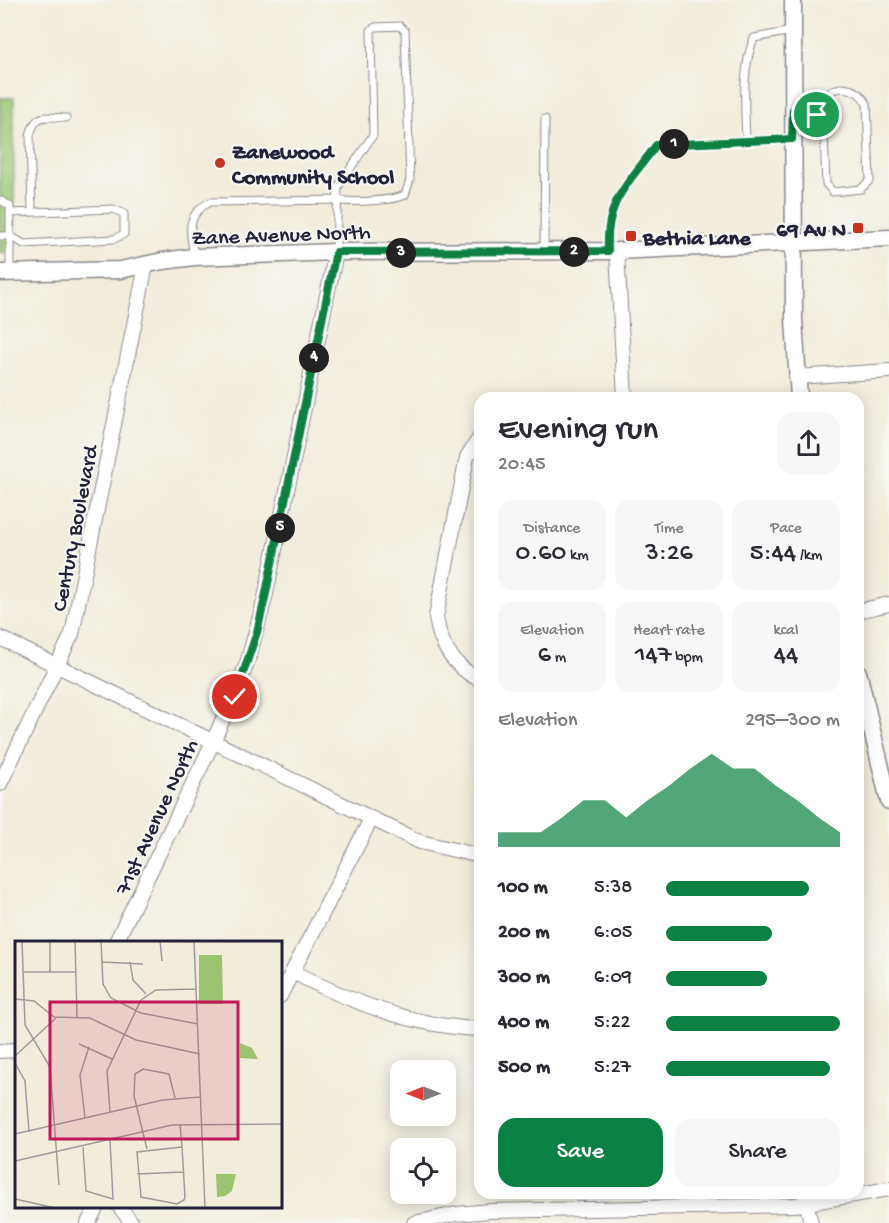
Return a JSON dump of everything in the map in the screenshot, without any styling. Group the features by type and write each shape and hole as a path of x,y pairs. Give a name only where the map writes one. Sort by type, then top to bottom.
{"street":[{"path":"793,0 794,243 798,392"},
{"name":"Zane Avenue North","path":"5,273 120,270 194,257 336,252 613,251 889,238"},
{"path":"613,251 625,392"},
{"name":"71st Avenue North","path":"116,941 235,697 257,632 336,252"},
{"name":"Century Boulevard","path":"0,784 58,666 78,614 146,265"},
{"path":"796,377 889,371"},
{"path":"474,444 466,457 436,617 438,633 445,649 466,673 474,677"},
{"path":"864,610 889,604"},
{"path":"0,638 420,842 474,855"},
{"path":"864,697 889,801"},
{"path":"282,992 371,819"},
{"path":"292,972 350,999 390,1013 474,1028"},
{"path":"0,1051 15,1050"},
{"path":"864,1192 889,1190"},
{"path":"414,1223 456,1214 490,1211 781,1199"},
{"path":"805,1199 811,1223"},
{"path":"88,1223 96,1208"},
{"path":"121,1208 132,1223"}],"lane":[{"path":"194,257 190,239 191,221 197,208 210,202 337,200 348,202 397,199 405,195 410,180 406,43 405,31 400,26 375,27 371,30 373,135 338,187 337,200 336,252"},
{"path":"746,141 746,59 754,38 782,31 793,31"},
{"path":"853,89 862,94 867,104 870,180 861,189 833,192 826,184 824,115 826,97 832,90 853,89"},
{"path":"613,251 607,232 616,198 656,145 746,141 824,115"},
{"path":"32,212 30,135 32,125 43,117 66,118"},
{"path":"544,119 544,252"},
{"path":"793,125 824,124"},
{"path":"0,200 10,209 32,212 114,209 124,214 124,234 114,239 24,244 10,236 0,236"},
{"path":"5,273 10,236 10,209"}],"green space":[{"path":"0,98 14,98 14,253 0,253"}],"place":[{"name":"Zanewood Community School","path":"220,163"},
{"name":"69 Av N","path":"858,228"},
{"name":"Bethia Lane","path":"631,236"}],"route":[{"path":"235,697 257,632 265,598 336,252 608,251 607,232 616,198 639,171 656,145 792,139 793,110 804,110 817,115"}]}
